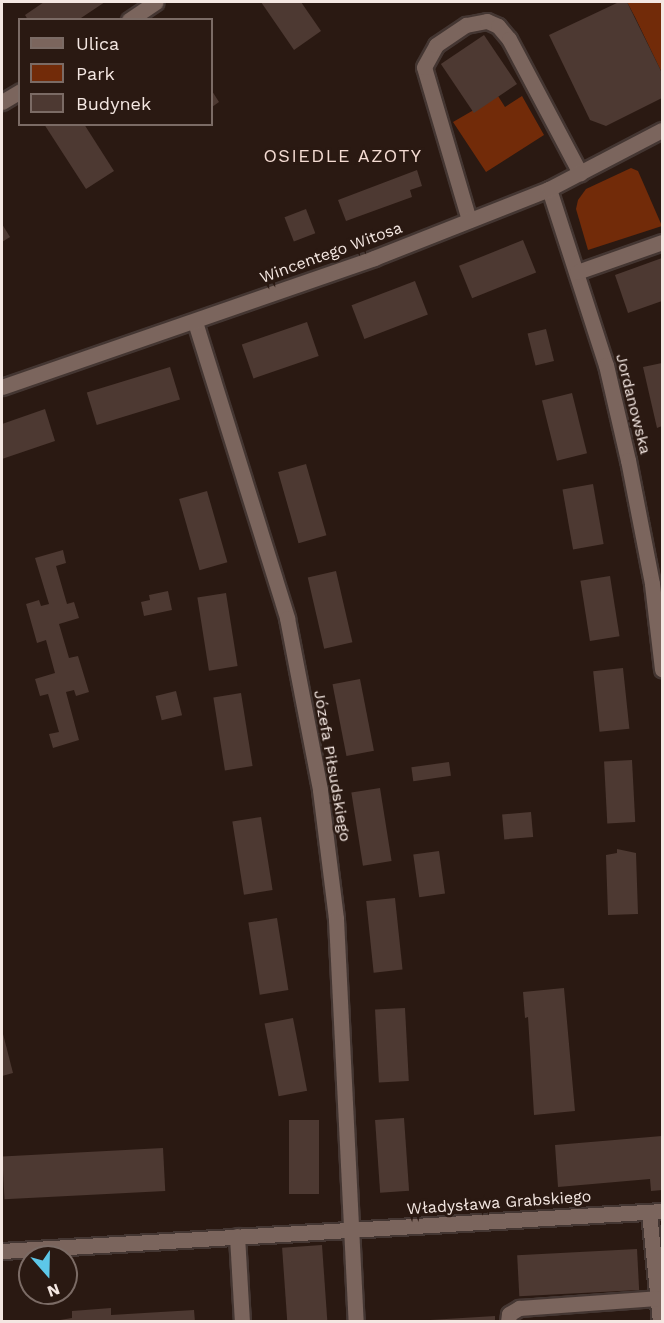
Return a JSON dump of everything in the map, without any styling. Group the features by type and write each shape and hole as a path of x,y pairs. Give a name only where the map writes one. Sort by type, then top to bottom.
{"street":[{"path":"132,18 156,2"},
{"path":"469,220 424,67 436,45 465,25 487,21 498,26 509,39 580,173"},
{"path":"2,102 18,91"},
{"name":"Wincentego Witosa","path":"2,387 195,322 549,189 663,130"},
{"name":"Jordanowska","path":"549,189 606,365 628,460 652,584 663,669"},
{"path":"577,272 663,242"},
{"name":"Józefa Piłsudskiego","path":"195,322 286,618 320,790 336,919 351,1231"},
{"name":"Władysława Grabskiego","path":"2,1251 656,1211 657,1298 660,1322"},
{"path":"351,1231 356,1322"},
{"path":"237,1236 242,1322"},
{"path":"508,1322 513,1309 657,1298"}],"green space":[{"path":"627,2 662,2 662,73 635,17"},
{"path":"498,96 505,107 522,96 544,135 486,172 453,122"},
{"path":"631,168 638,171 662,226 588,250 576,209 578,200 586,189"}],"building":[{"path":"44,2 105,2 81,18 27,18 25,15"},
{"path":"261,2 301,2 321,31 294,50"},
{"path":"619,2 627,2 662,73 662,98 606,126 590,120 549,35"},
{"path":"484,35 517,84 474,113 441,64"},
{"path":"213,93 219,102 213,106"},
{"path":"45,126 85,126 114,171 86,189"},
{"path":"417,170 422,186 410,190 412,197 346,221 338,200"},
{"path":"306,209 315,233 294,242 285,217"},
{"path":"2,224 10,237 2,242"},
{"path":"523,240 536,272 472,298 459,266"},
{"path":"662,258 662,301 628,313 615,275"},
{"path":"415,281 428,315 364,339 352,305"},
{"path":"307,322 319,356 253,379 242,344"},
{"path":"546,329 554,361 536,366 528,334"},
{"path":"662,363 662,426 657,428 643,367"},
{"path":"170,367 180,400 97,425 87,392"},
{"path":"572,393 587,453 557,461 542,400"},
{"path":"45,409 55,441 2,459 2,424"},
{"path":"306,464 326,535 299,543 278,472"},
{"path":"593,484 604,544 573,549 562,489"},
{"path":"207,491 227,562 200,570 179,499"},
{"path":"63,550 66,563 56,566 67,604 74,602 79,618 59,624 69,658 78,656 89,692 76,696 74,690 66,692 79,740 53,748 49,734 59,732 48,694 40,696 35,679 55,673 46,640 37,643 26,604 39,600 41,606 49,604 35,558"},
{"path":"336,571 352,642 324,649 308,578"},
{"path":"610,576 620,636 590,641 580,581"},
{"path":"168,591 172,610 144,616 141,602 150,600 149,595"},
{"path":"226,593 238,666 209,671 197,598"},
{"path":"623,668 629,729 600,732 593,671"},
{"path":"360,679 374,751 346,756 333,684"},
{"path":"176,691 182,715 162,720 156,696"},
{"path":"241,693 253,766 225,770 213,697"},
{"path":"632,760 635,822 607,823 604,761"},
{"path":"449,762 451,776 413,781 411,767"},
{"path":"380,788 392,861 363,866 351,793"},
{"path":"531,812 533,837 504,839 502,815"},
{"path":"261,817 273,890 244,895 232,822"},
{"path":"617,849 636,853 638,914 608,915 606,855 617,853"},
{"path":"439,851 445,894 419,897 413,855"},
{"path":"395,898 403,970 374,973 366,901"},
{"path":"277,918 288,990 260,995 248,923"},
{"path":"564,988 575,1111 534,1115 528,1017 525,1018 523,992"},
{"path":"405,1008 409,1081 379,1082 375,1010"},
{"path":"293,1018 307,1091 279,1096 265,1024"},
{"path":"2,1030 13,1073 2,1076"},
{"path":"404,1118 409,1191 380,1193 375,1120"},
{"path":"289,1120 319,1120 319,1194 289,1194"},
{"path":"662,1136 662,1190 651,1191 650,1179 558,1187 555,1145"},
{"path":"163,1148 165,1191 4,1199 2,1156"},
{"path":"322,1245 327,1322 287,1322 282,1248"},
{"path":"637,1249 639,1290 519,1296 517,1255"},
{"path":"111,1308 111,1315 194,1310 195,1322 48,1322 72,1318 72,1311"},
{"path":"495,1316 495,1322 430,1322 430,1320"}],"district":[{"name":"OSIEDLE AZOTY","path":"343,156"}]}
